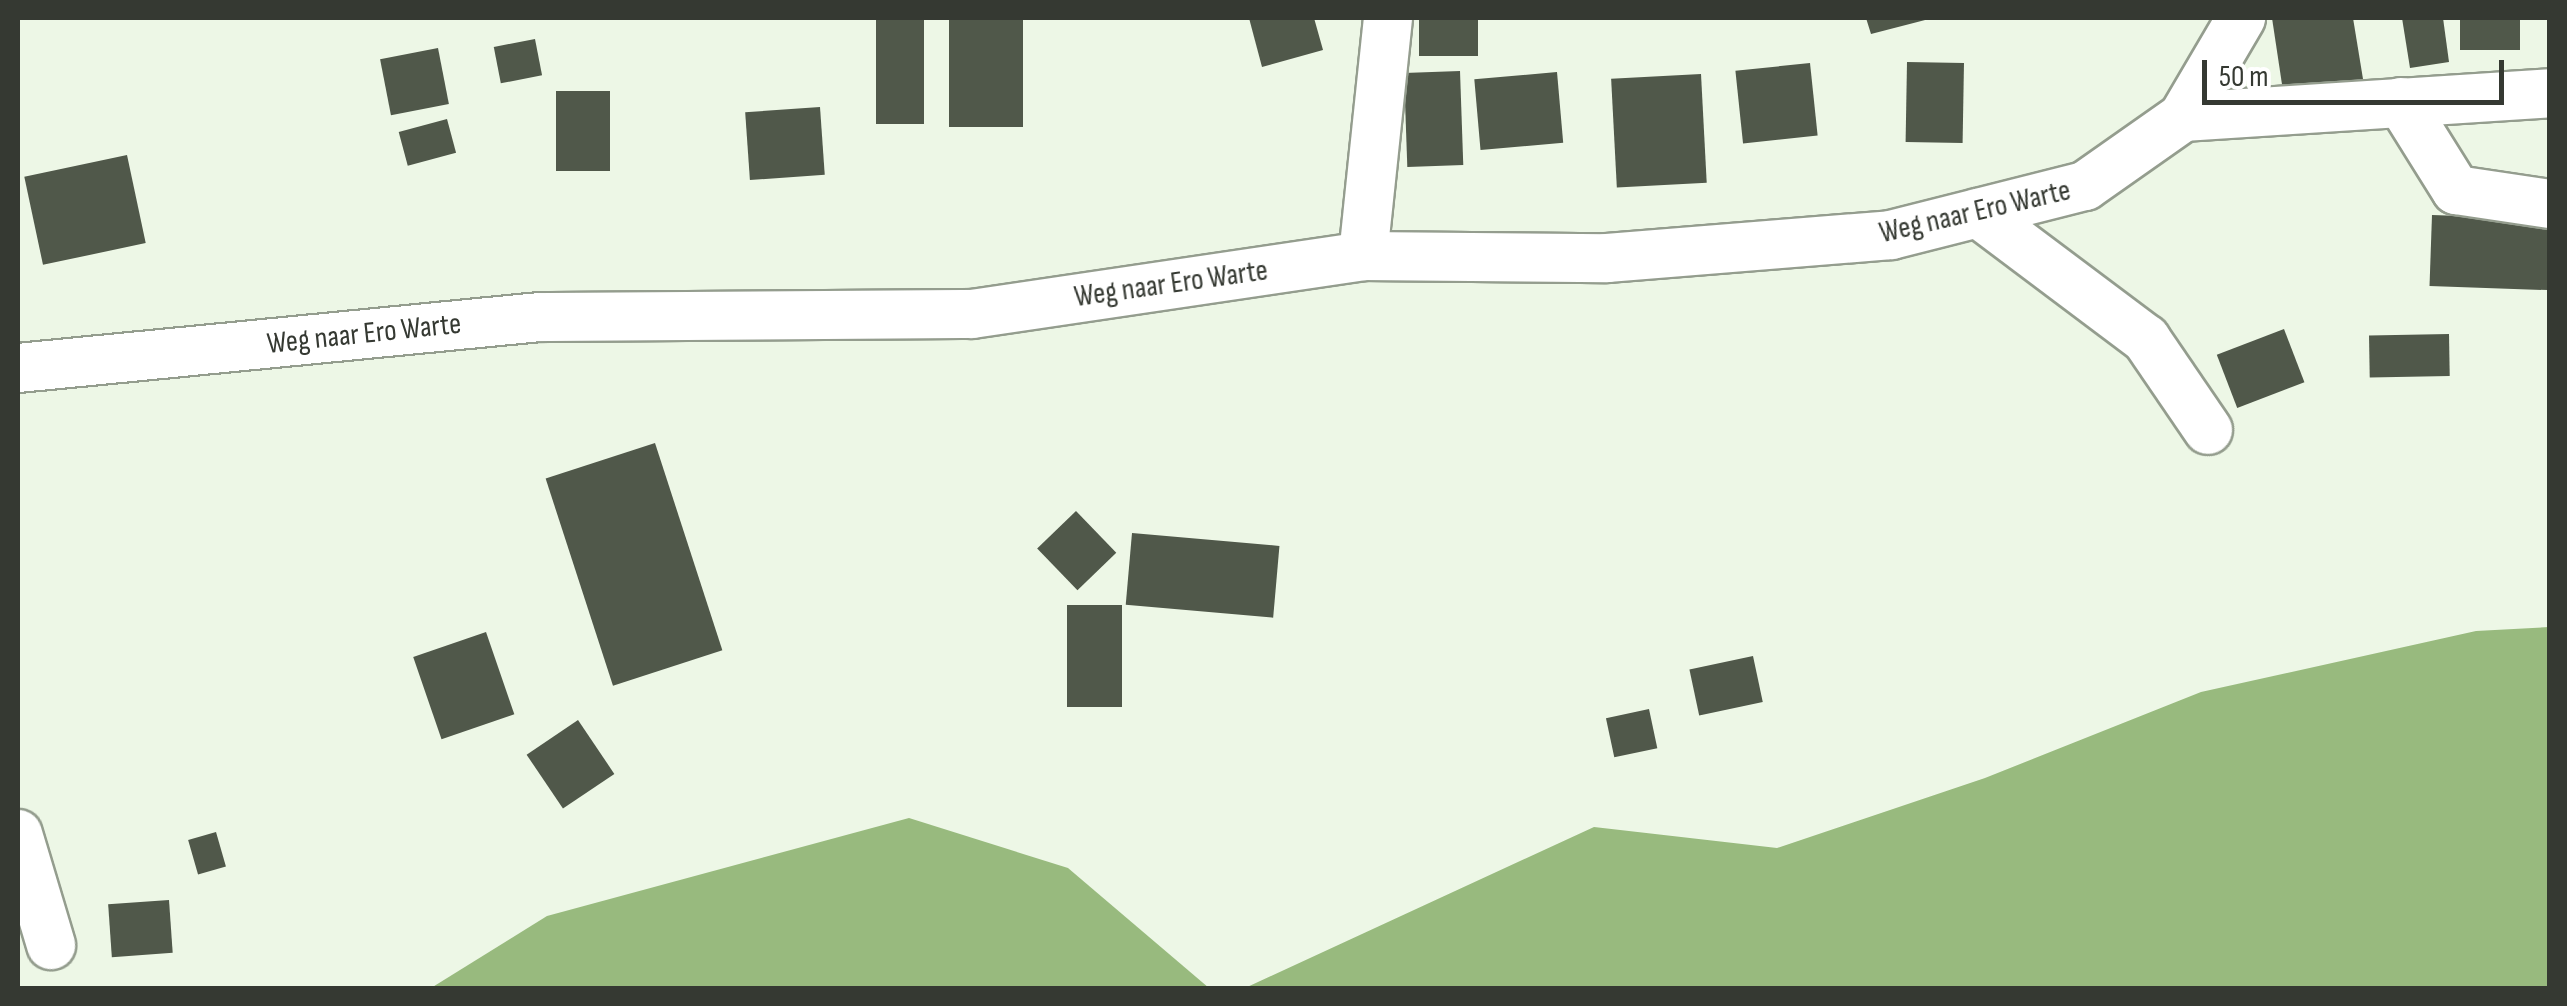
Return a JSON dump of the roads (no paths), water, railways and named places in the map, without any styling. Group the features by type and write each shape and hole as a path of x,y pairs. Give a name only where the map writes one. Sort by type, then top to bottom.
{"street":[{"path":"1363,256 1388,18"},
{"name":"Weg naar Ero Warte","path":"18,368 540,317 972,314 1363,256 1606,258 1891,236 2085,186 2183,117 2240,18"},
{"path":"2183,117 2550,93"},
{"path":"2402,102 2456,190 2550,204"},
{"path":"1978,213 2146,339 2208,430"},
{"path":"18,834 52,945"}]}
